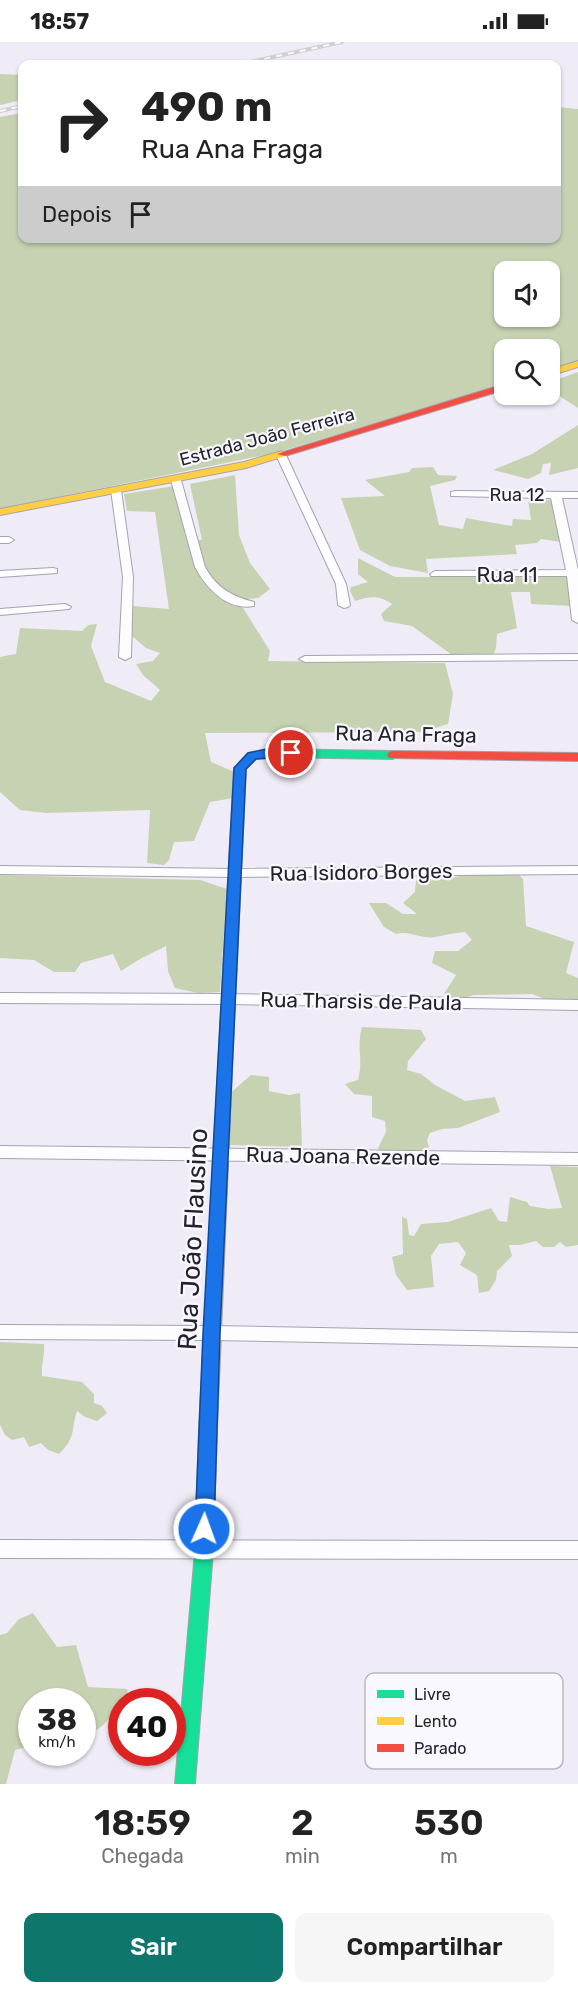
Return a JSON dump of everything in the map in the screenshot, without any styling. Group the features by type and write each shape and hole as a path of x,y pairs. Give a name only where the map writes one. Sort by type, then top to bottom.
{"street":[{"path":"560,370 578,364"},
{"name":"Estrada João Ferreira","path":"0,512 236,467 494,390"},
{"path":"281,455 341,584 344,605"},
{"path":"176,480 205,578 222,596 250,604"},
{"path":"116,490 128,577 125,657"},
{"name":"Rua 12","path":"455,494 578,495"},
{"path":"556,495 575,573 578,620"},
{"path":"0,574 53,571"},
{"name":"Rua 11","path":"435,574 575,573"},
{"path":"0,612 65,607"},
{"path":"305,659 578,657"},
{"name":"Rua Ana Fraga","path":"240,768 252,756 267,753 578,757"},
{"name":"Rua João Flausino","path":"185,1784 204,1551 212,1333 240,768"},
{"name":"Rua Isidoro Borges","path":"0,870 234,873 578,870"},
{"name":"Rua Tharsis de Paula","path":"0,998 578,1005"},
{"name":"Rua Joana Rezende","path":"0,1152 578,1159"},
{"path":"0,1332 212,1333 578,1340"},
{"path":"0,1549 578,1550"}],"green space":[{"path":"0,74 18,75 18,101 0,105"},
{"path":"561,107 578,109 578,362 560,367 560,339 494,339 494,387 275,453 0,509 0,117 18,114 18,243 561,243"},
{"path":"578,372 578,408 560,396 560,378"},
{"path":"578,425 578,468 549,475 551,463 543,464 541,473 528,479 493,470 532,454"},
{"path":"433,467 438,475 457,476 455,480 430,486 439,525 463,529 466,518 512,526 513,519 531,520 528,498 552,500 561,542 541,539 537,543 515,545 517,554 426,559 428,573 390,566 360,550 341,498 385,496 365,480 409,472 412,468"},
{"path":"235,475 239,535 250,563 270,589 258,598 238,600 270,651 268,661 445,663 453,694 448,724 422,732 205,733 211,762 237,773 233,798 210,802 194,841 174,842 169,860 164,865 147,863 150,810 46,813 20,810 0,792 0,657 16,654 20,628 82,631 88,625 97,624 91,646 105,682 151,701 160,690 143,675 136,664 153,661 160,653 146,648 132,636 132,606 169,609 155,512 127,511 124,494 174,486 187,538 202,540 190,484"},
{"path":"358,558 395,577 570,577 571,606 531,604 530,592 511,592 517,628 497,634 493,656 452,655 412,626 384,621 381,614 392,604 387,601 374,597 355,601 350,591 351,587 368,582 358,574"},
{"path":"517,873 523,879 526,926 574,942 566,973 578,978 578,1000 550,1001 532,994 474,995 452,1001 444,994 456,975 432,963 435,951 458,951 472,940 465,932 430,938 406,933 396,934 384,927 369,903 386,903 403,914 417,914 403,903 415,892 416,880 451,878 469,874"},
{"path":"0,875 200,880 227,889 220,992 198,993 175,988 168,971 166,946 121,971 113,954 81,963 75,972 54,972 34,960 0,958"},
{"path":"362,1027 421,1030 426,1039 408,1061 407,1070 421,1074 435,1085 465,1101 495,1097 500,1112 458,1128 442,1129 430,1133 427,1140 429,1148 407,1154 383,1155 378,1148 386,1132 385,1121 372,1117 372,1096 354,1094 345,1084 358,1080"},
{"path":"251,1075 269,1077 269,1091 289,1095 300,1093 302,1147 229,1145 228,1095"},
{"path":"550,1166 578,1167 578,1245 566,1247 560,1242 554,1247 543,1247 536,1241 509,1245 512,1256 497,1271 496,1280 489,1291 479,1293 477,1275 460,1265 466,1253 458,1242 439,1244 431,1256 434,1287 407,1290 396,1275 392,1257 403,1254 402,1217 407,1219 409,1235 414,1236 421,1224 448,1222 491,1208 499,1221 507,1222 510,1197 527,1202 530,1206 548,1209 562,1208"},
{"path":"0,1342 44,1344 42,1376 82,1382 94,1394 94,1403 102,1406 107,1413 97,1421 77,1411 71,1438 59,1454 48,1450 41,1443 29,1447 24,1437 12,1440 5,1435 0,1425"},
{"path":"33,1613 57,1647 76,1645 88,1687 108,1688 108,1718 96,1730 96,1688 18,1688 18,1749 15,1750 6,1784 0,1784 0,1635 7,1633 19,1619"}],"railway":[{"path":"259,60 342,42"},
{"path":"0,111 18,107"}],"traffic: fast":[{"path":"225,1069 240,768 252,756 267,753 393,755"},
{"path":"185,1784 204,1551 208,1429"}],"traffic: slow":[{"path":"560,370 578,364"},
{"path":"0,512 246,465 282,454"},
{"path":"208,1429 225,1069"}],"traffic: jam":[{"path":"282,454 494,390"},
{"path":"393,755 578,757"}],"route":[{"path":"204,1529 240,768 252,756 267,753 291,753"}]}
